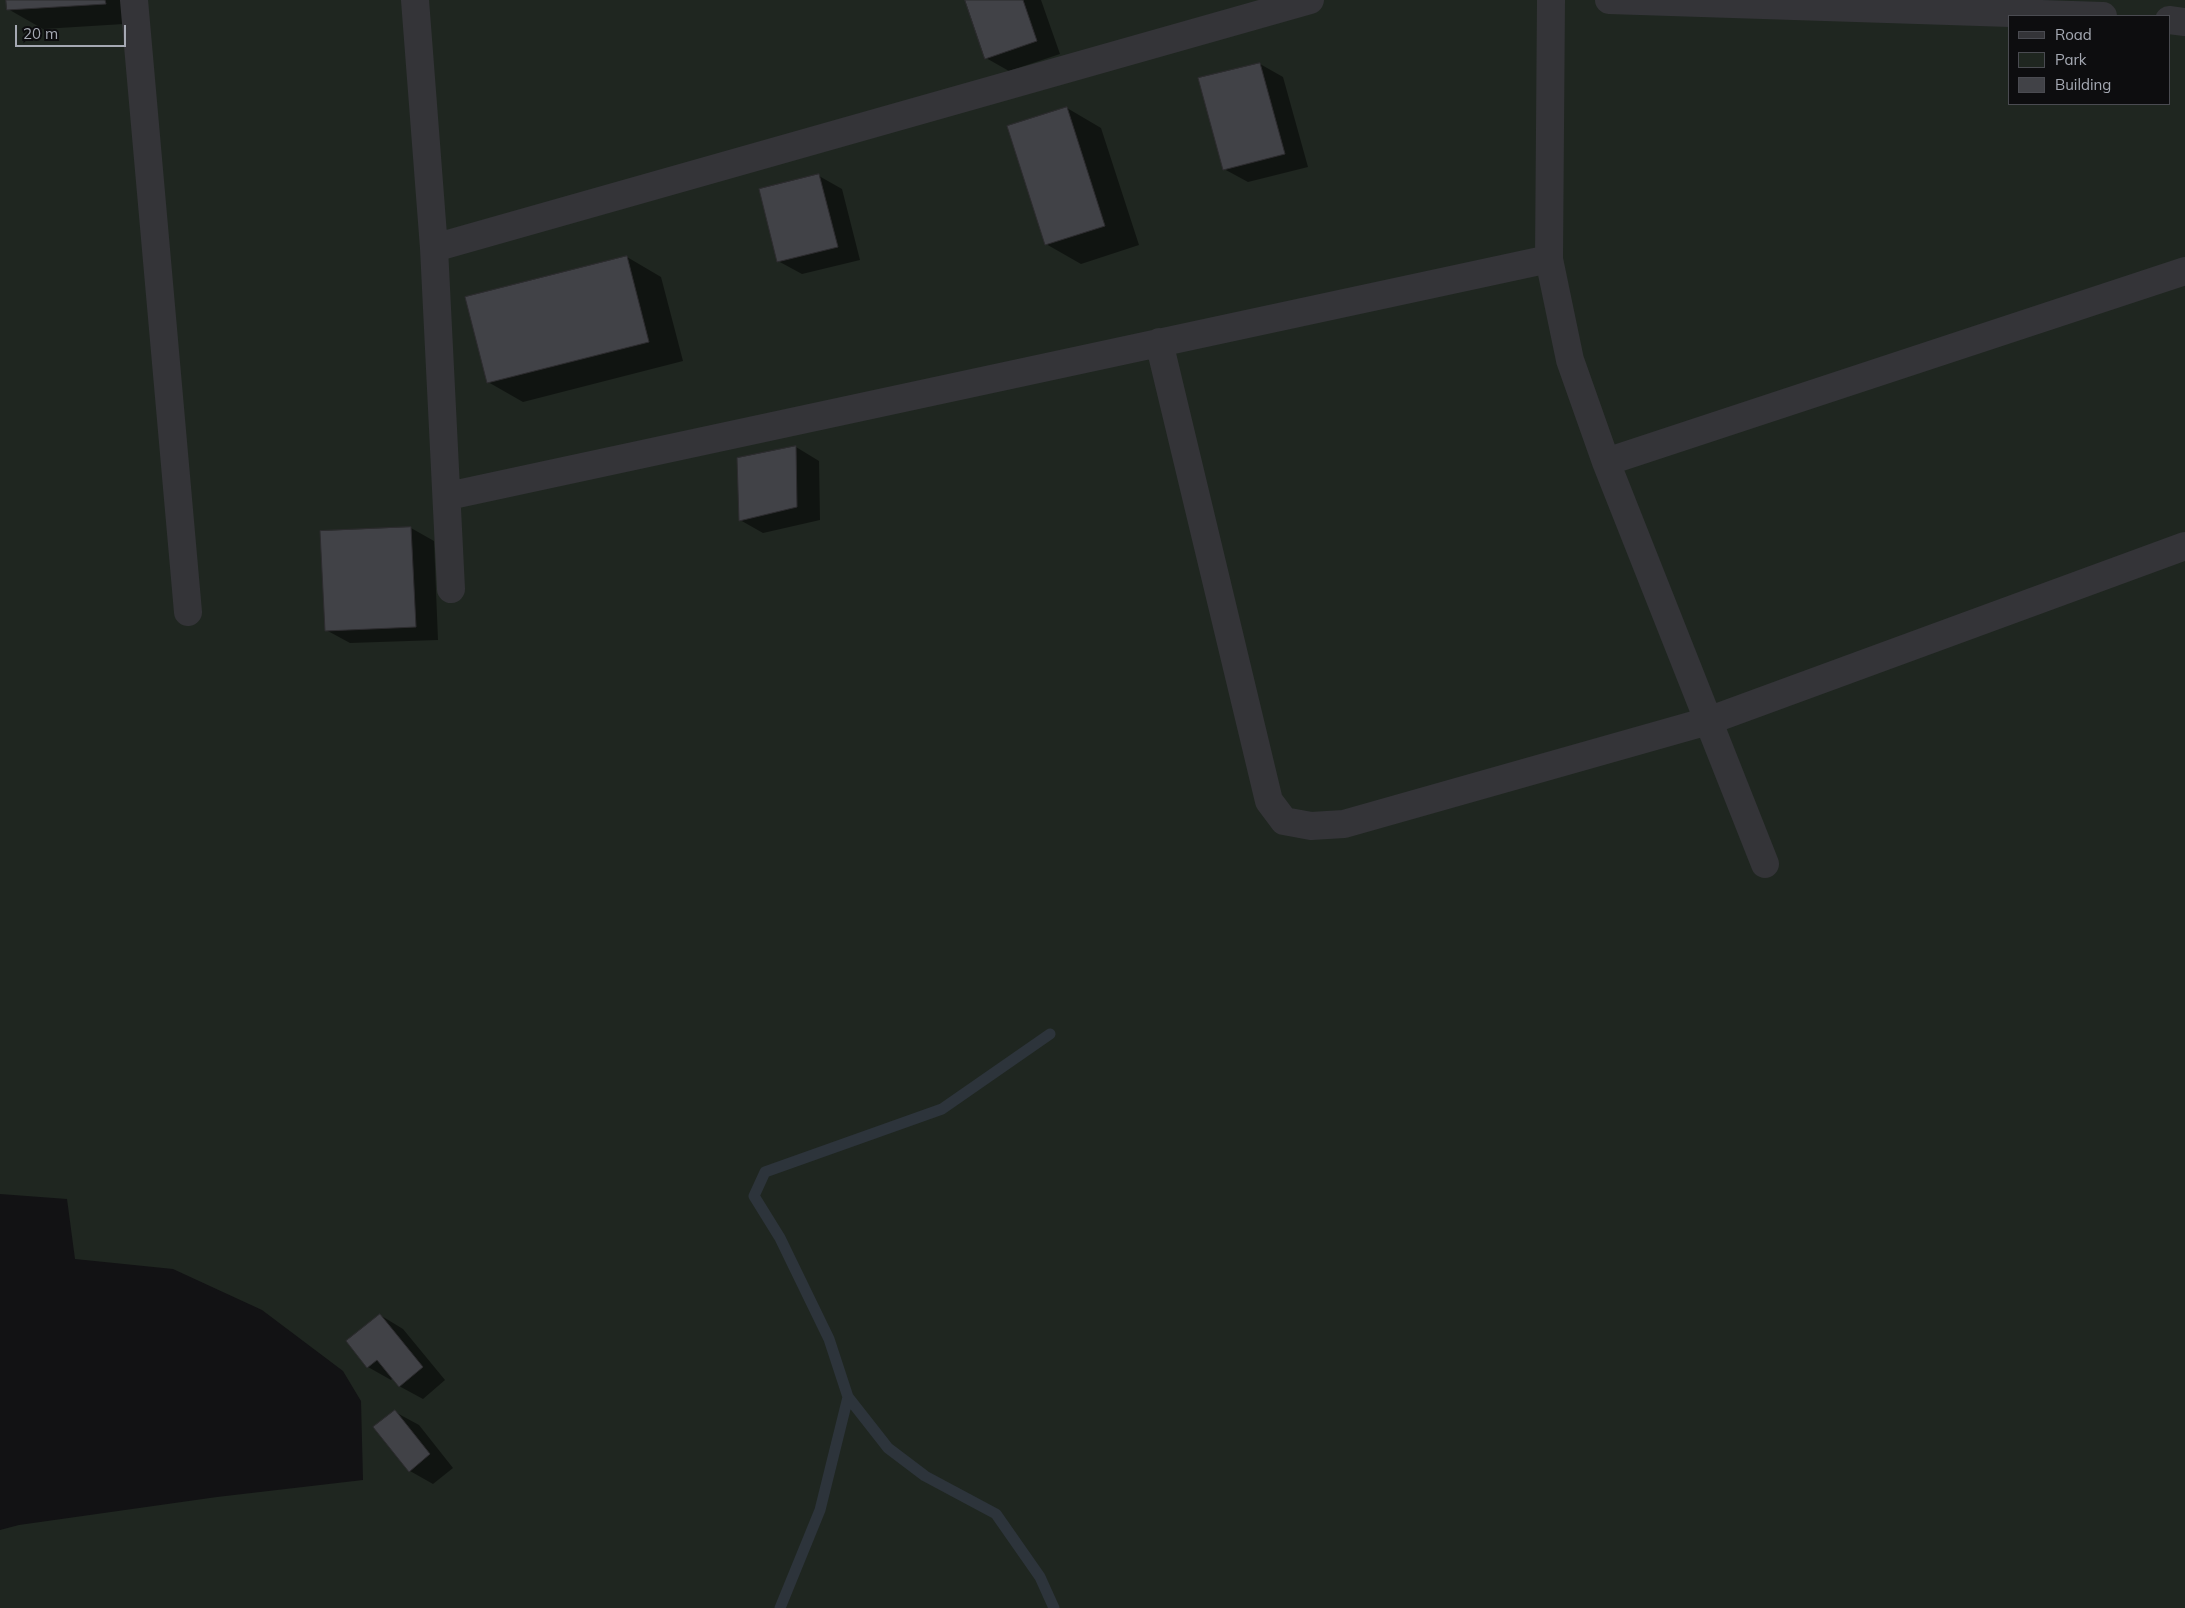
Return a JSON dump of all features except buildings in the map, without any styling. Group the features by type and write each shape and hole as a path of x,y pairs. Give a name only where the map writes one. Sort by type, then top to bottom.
{"street":[{"path":"134,0 188,612"},
{"path":"415,0 434,248 448,496 451,589"},
{"path":"434,248 1310,0"},
{"path":"1551,0 1549,258 1570,360 1606,462 1765,864"},
{"path":"1609,0 2072,15"},
{"path":"2170,20 2185,22"},
{"path":"448,496 1549,258"},
{"path":"1606,462 2185,271"},
{"path":"1159,342 1269,801 1284,820 1312,826 1344,824 1708,721 2185,546"}],"green space":[{"path":"0,0 2185,0 2185,1608 0,1608 0,1530 19,1525 217,1497 363,1480 361,1401 343,1371 262,1310 173,1269 75,1259 67,1199 0,1194"}],"waterway":[{"path":"780,1608 820,1510 848,1397 829,1339 780,1238 754,1196 765,1172 942,1109 1050,1034"},
{"path":"848,1397 888,1448 925,1476 996,1514 1040,1577 1054,1608"}]}
